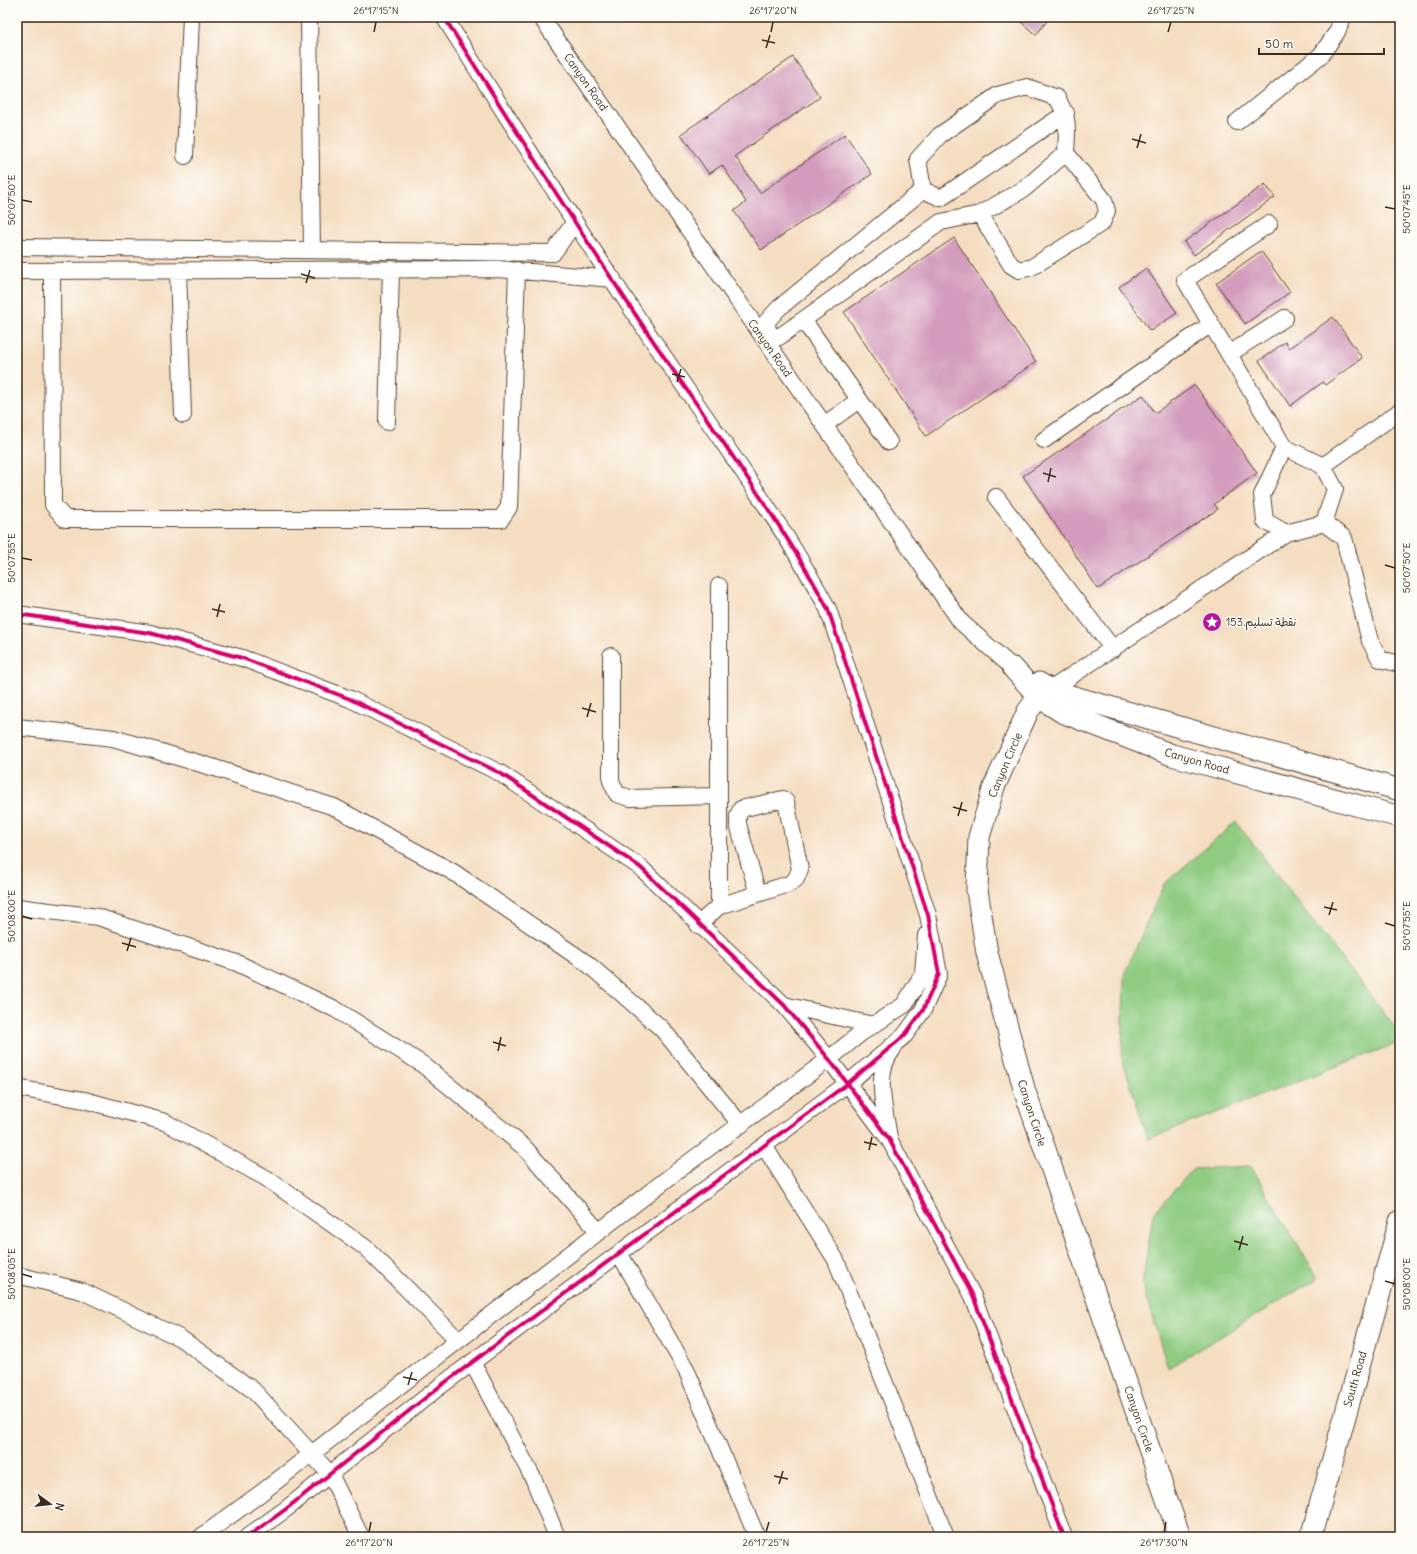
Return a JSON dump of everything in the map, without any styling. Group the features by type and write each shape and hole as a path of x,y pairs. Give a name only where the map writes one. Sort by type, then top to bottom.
{"main road":[{"name":"Canyon Road","path":"1013,668 1045,694 1062,712 1172,755 1400,817"},
{"name":"Canyon Road","path":"1045,694 1400,790"},
{"name":"Canyon Circle","path":"1045,694 1028,711 994,787 979,837 977,890 987,953 1024,1092 1180,1537"},
{"name":"South Road","path":"1311,1537 1394,1269 1400,1221"}],"street":[{"path":"186,156 191,17"},
{"path":"309,17 312,250"},
{"path":"444,17 575,222 744,474 813,581 828,609 928,915 939,974 923,1010 888,1055 881,1080 889,1139"},
{"name":"Canyon Road","path":"541,17 774,341 824,425 961,622 1013,668"},
{"path":"1237,122 1321,55 1337,32 1342,17"},
{"path":"923,190 918,159 940,135 998,95 1027,87 1057,98 1066,113 1068,123 1066,153 1104,200 1107,211 1102,223 1032,267 1019,270 1011,265 980,214"},
{"path":"923,190 940,198 1066,113"},
{"path":"774,341 941,222 980,214 1024,190 1066,153"},
{"path":"762,325 779,308 923,190"},
{"path":"17,247 553,253 575,222"},
{"path":"1269,224 1185,280 1284,447 1323,466 1335,490 1324,523"},
{"path":"387,422 391,269"},
{"path":"17,272 498,269 613,279"},
{"path":"52,271 53,505 65,518 501,519 509,507 517,270"},
{"path":"178,271 183,415"},
{"path":"1229,354 1285,318"},
{"path":"804,321 889,442"},
{"path":"1044,440 1211,324"},
{"path":"824,425 859,400"},
{"path":"1323,466 1400,411"},
{"path":"1284,447 1262,495 1265,521 1286,533"},
{"path":"996,497 1113,649"},
{"path":"1045,694 1286,533 1324,523"},
{"path":"1324,523 1344,538 1370,641 1380,658 1400,664"},
{"path":"719,586 719,906"},
{"path":"17,614 150,633 242,658 350,699 500,773 640,868 698,925 784,1005 829,1059 889,1139 973,1296 1064,1537"},
{"path":"611,656 611,781 617,794 630,798 719,796"},
{"path":"17,727 113,738 215,768 334,807 453,872 588,964 662,1029 741,1125"},
{"path":"698,925 719,906 758,894 788,884 796,879 800,869 786,802 783,799 741,809 738,816 738,824 758,894"},
{"path":"17,907 98,917 237,963 335,1009 422,1064 524,1147 599,1232"},
{"path":"201,1537 599,1232 829,1059 861,1033 904,1005 923,974 928,915"},
{"path":"784,1005 873,1025"},
{"path":"247,1537 330,1474 472,1362 847,1084 905,1035"},
{"path":"17,1088 84,1100 165,1122 266,1178 366,1248 458,1340"},
{"path":"764,1146 836,1260 946,1537"},
{"path":"619,1253 686,1369 758,1537"},
{"path":"17,1275 82,1291 180,1338 253,1390 330,1474 361,1537"},
{"path":"472,1362 534,1480 557,1537"}],"green space":[{"path":"1236,822 1400,1034 1400,1042 1148,1139 1122,1058 1124,975 1164,884"},
{"path":"1250,1166 1318,1278 1168,1368 1142,1285 1153,1214 1193,1169"}],"building":[{"path":"1015,17 1050,17 1036,35"},
{"path":"793,57 820,97 735,156 760,193 845,134 872,174 761,250 734,211 746,202 722,165 709,174 681,134"},
{"path":"1265,184 1275,197 1194,255 1184,242"},
{"path":"954,238 1036,362 926,436 844,312"},
{"path":"1261,251 1290,292 1245,324 1216,283"},
{"path":"1146,268 1177,313 1150,331 1119,287"},
{"path":"1333,317 1362,358 1325,385 1323,382 1290,406 1259,361 1285,342 1289,348"},
{"path":"1195,385 1257,473 1214,504 1218,509 1098,589 1023,476 1143,395 1155,413"}],"cycle path":[{"path":"247,1537 286,1509 439,1387 847,1084 905,1035 923,1010 939,974 928,915 828,609 769,510 660,351 550,185 444,17"},
{"path":"17,614 150,633 242,658 350,699 500,773 640,867 784,1005 829,1059 889,1139 973,1296 1064,1537"}],"place":[{"name":"نقطة تسليم.153","path":"1212,622"}]}
